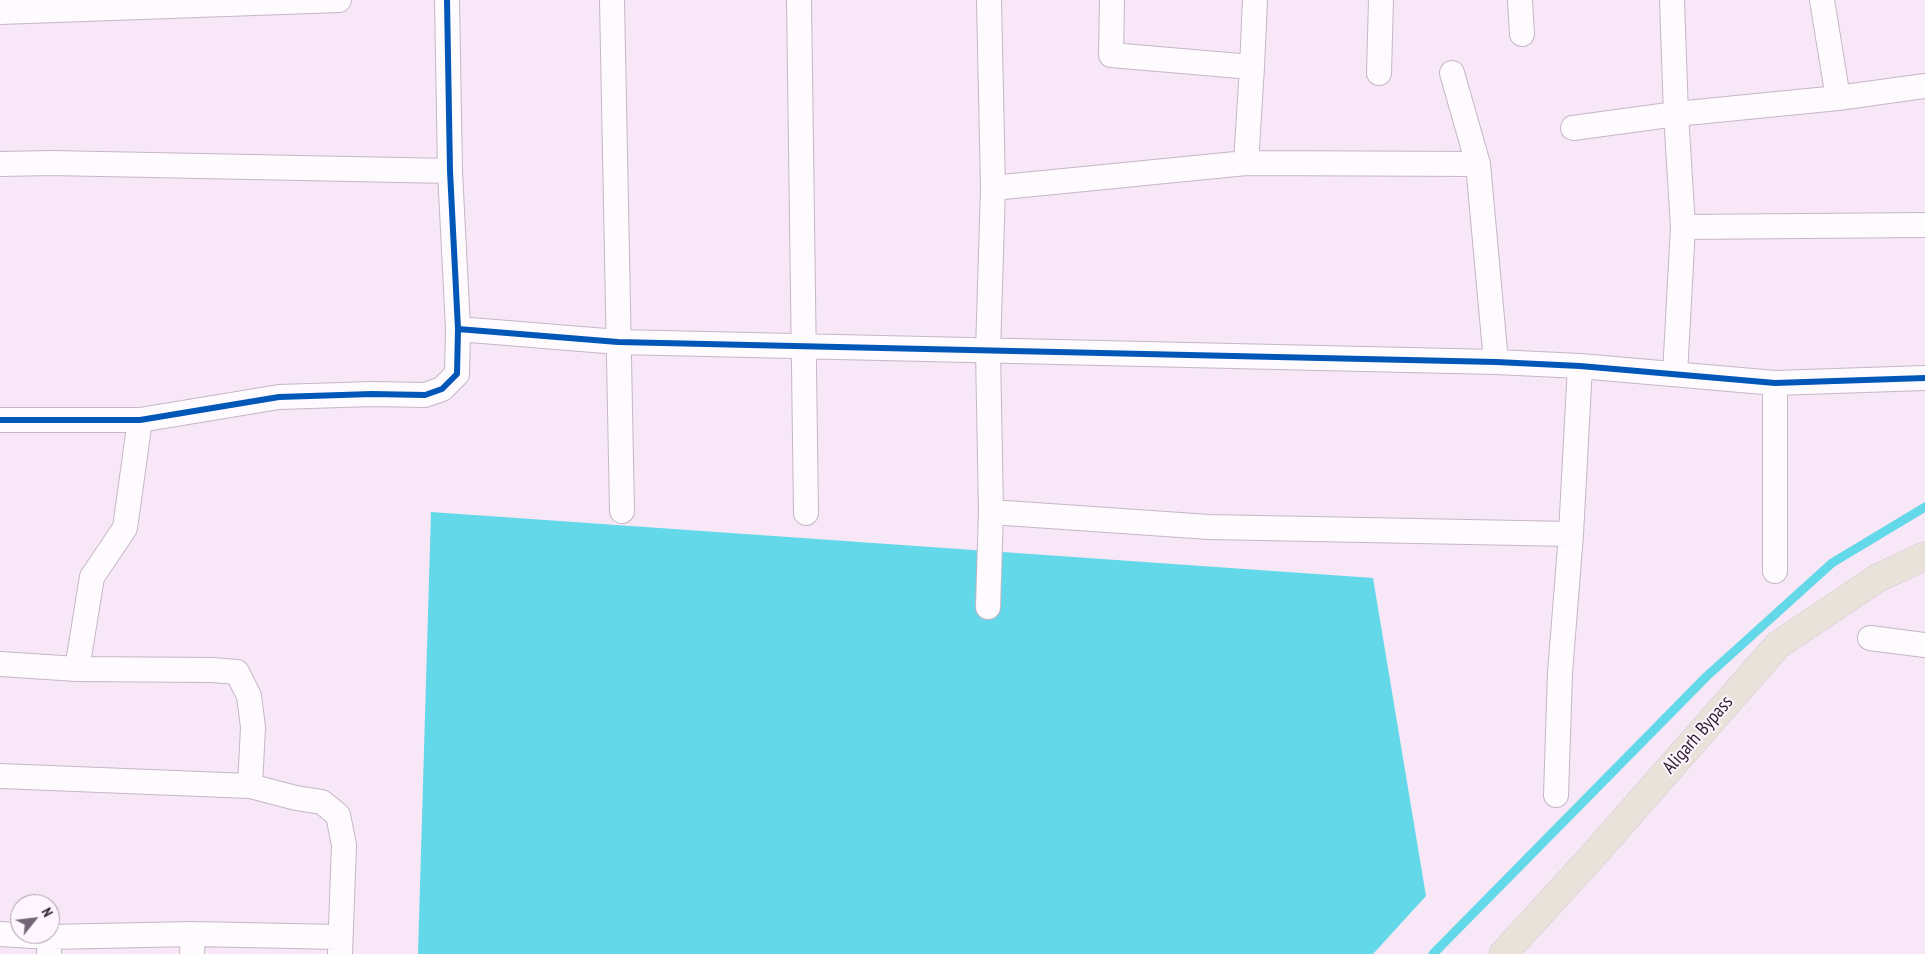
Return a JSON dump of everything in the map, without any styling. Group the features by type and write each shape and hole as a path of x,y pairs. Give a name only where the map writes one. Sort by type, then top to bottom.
{"highway":[{"name":"Aligarh Bypass","path":"1503,954 1590,859 1778,645 1878,578 1925,556"}],"street":[{"path":"0,12 337,0"},
{"path":"0,420 140,420 279,397 372,394 425,395 442,389 457,374 458,329 450,171 447,0"},
{"path":"612,0 622,511"},
{"path":"799,0 806,513"},
{"path":"988,606 991,512 988,351 993,188 989,0"},
{"path":"1112,0 1111,55 1252,67"},
{"path":"1246,163 1255,0"},
{"path":"1379,73 1381,0"},
{"path":"1520,0 1522,34"},
{"path":"1672,0 1676,114 1683,227 1674,374"},
{"path":"1822,0 1838,98"},
{"path":"1452,73 1478,164 1496,362"},
{"path":"1574,128 1676,114 1838,98 1925,86"},
{"path":"993,188 1246,163 1478,164"},
{"path":"0,164 450,171"},
{"path":"1683,227 1925,224"},
{"path":"458,329 618,342 1496,362 1580,366 1775,383 1925,378"},
{"path":"1556,796 1560,673 1571,534 1580,366"},
{"path":"1775,383 1775,571"},
{"path":"77,669 92,577 125,528 140,420"},
{"path":"991,512 1209,527 1571,534"},
{"path":"1870,638 1925,645"},
{"path":"0,664 77,669 212,670 237,672 250,696 252,727 250,786"},
{"path":"0,776 250,786 296,798 322,802 338,815 344,845 340,946 192,944 49,946 0,934"}],"water":[{"path":"431,512 1373,578 1426,896 1373,954 418,954"}],"waterway":[{"path":"1433,954 1707,676 1832,563 1925,507"}],"cycle path":[{"path":"0,420 140,420 279,397 372,394 425,395 442,389 457,374 458,329 450,171 447,0"},
{"path":"458,329 618,342 1496,362 1580,366 1775,383 1925,378"}]}
